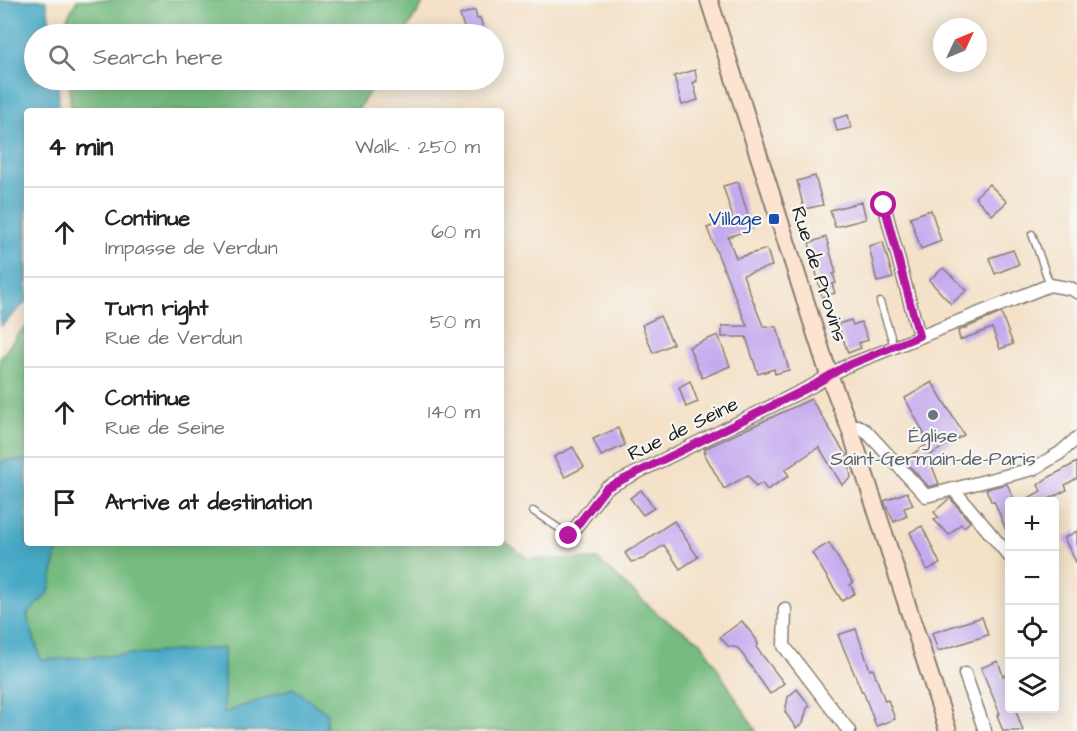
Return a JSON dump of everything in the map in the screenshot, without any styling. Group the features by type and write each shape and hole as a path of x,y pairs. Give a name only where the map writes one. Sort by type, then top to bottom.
{"main road":[{"name":"Rue de Provins","path":"710,0 829,375 850,429 948,731"}],"street":[{"path":"884,205 919,336"},
{"name":"Rue de Seine","path":"569,536 606,488 812,386 844,367 1050,285"},
{"path":"1050,285 1077,292"},
{"path":"850,429 858,426 866,431 926,496 1033,469 1060,453 1077,438"},
{"path":"954,490 1005,551"},
{"path":"785,609 784,646 849,731"},
{"path":"964,674 985,731"}],"lane":[{"path":"1032,234 1050,285"},
{"path":"880,302 894,346"},
{"path":"533,510 569,536"}],"green space":[{"path":"77,0 425,0 410,24 65,24"},
{"path":"70,90 371,90 359,108 71,108"},
{"path":"24,329 24,546 504,546 504,540 528,559 597,559 659,615 701,642 756,731 0,731 0,359"}],"water":[{"path":"0,0 46,0 50,24 24,24 24,90 58,90 59,108 24,108 24,304 0,327"},
{"path":"5,460 24,460 24,546 58,546 49,592 27,615 41,660 224,648 224,713 293,688 327,713 326,731 0,731 0,465"}],"building":[{"path":"475,10 477,19 480,18 482,24 463,24 460,15"},
{"path":"695,70 697,81 693,83 698,100 682,105 674,76"},
{"path":"848,115 851,128 837,131 834,119"},
{"path":"815,176 823,205 804,209 797,181"},
{"path":"738,182 752,229 728,237 736,258 767,249 772,266 743,275 763,326 777,327 789,370 775,374 774,369 758,374 746,337 722,337 722,326 747,326 707,228 733,218 723,186"},
{"path":"989,184 1007,202 992,215 975,197"},
{"path":"862,202 866,219 835,227 830,210"},
{"path":"931,210 941,241 921,249 910,217"},
{"path":"826,237 836,273 833,274 836,283 832,284 835,293 822,297 809,243"},
{"path":"883,242 893,278 877,282 869,246"},
{"path":"1013,250 1019,264 995,274 989,258"},
{"path":"943,268 967,290 951,304 929,280"},
{"path":"1001,313 1013,344 1000,349 992,328 960,340 958,331"},
{"path":"660,316 673,344 653,353 642,325"},
{"path":"851,320 853,325 861,322 868,340 859,343 861,348 848,353 838,324"},
{"path":"718,335 730,366 702,378 689,347"},
{"path":"690,381 698,402 686,407 679,387"},
{"name":"Église Saint-Germain-de-Paris","path":"932,382 964,435 928,456 939,484 929,487 904,460 929,443 905,398"},
{"path":"811,399 848,458 851,478 842,485 819,447 785,470 789,476 767,490 762,483 756,487 748,475 724,489 704,449"},
{"path":"618,428 625,445 601,456 593,439"},
{"path":"573,447 584,467 565,477 554,457"},
{"path":"1077,462 1077,478 1065,485 1067,490 1053,497 1030,497 1041,491 1038,485"},
{"path":"1007,484 1013,497 1005,497 1005,527 994,501 991,501 986,489"},
{"path":"641,490 654,508 643,515 630,498"},
{"path":"907,492 913,505 904,508 907,516 894,522 884,501"},
{"path":"950,498 970,522 964,527 961,524 949,535 934,520 939,518 934,512"},
{"path":"674,521 698,557 680,569 664,545 643,559 631,562 625,553"},
{"path":"922,526 940,564 927,570 910,532"},
{"path":"1077,531 1077,564 1064,538"},
{"path":"829,543 853,583 850,585 855,593 842,601 812,553"},
{"path":"982,617 988,635 938,651 932,633"},
{"path":"742,621 756,639 758,645 756,647 784,683 770,694 738,648 728,646 720,637"},
{"path":"856,629 870,670 873,669 885,701 888,700 895,719 876,726 838,635"},
{"path":"998,661 1003,676 1005,675 1005,713 1017,713 1023,731 1003,731 997,715 1000,714 981,668"},
{"path":"797,689 810,706 807,708 803,723 796,728 785,712 788,697"}],"place":[{"name":"Village","path":"774,219"},
{"name":"Église Saint-Germain-de-Paris","path":"933,415"}],"route":[{"path":"569,536 606,488 812,386 844,367 919,336 884,205"}]}
